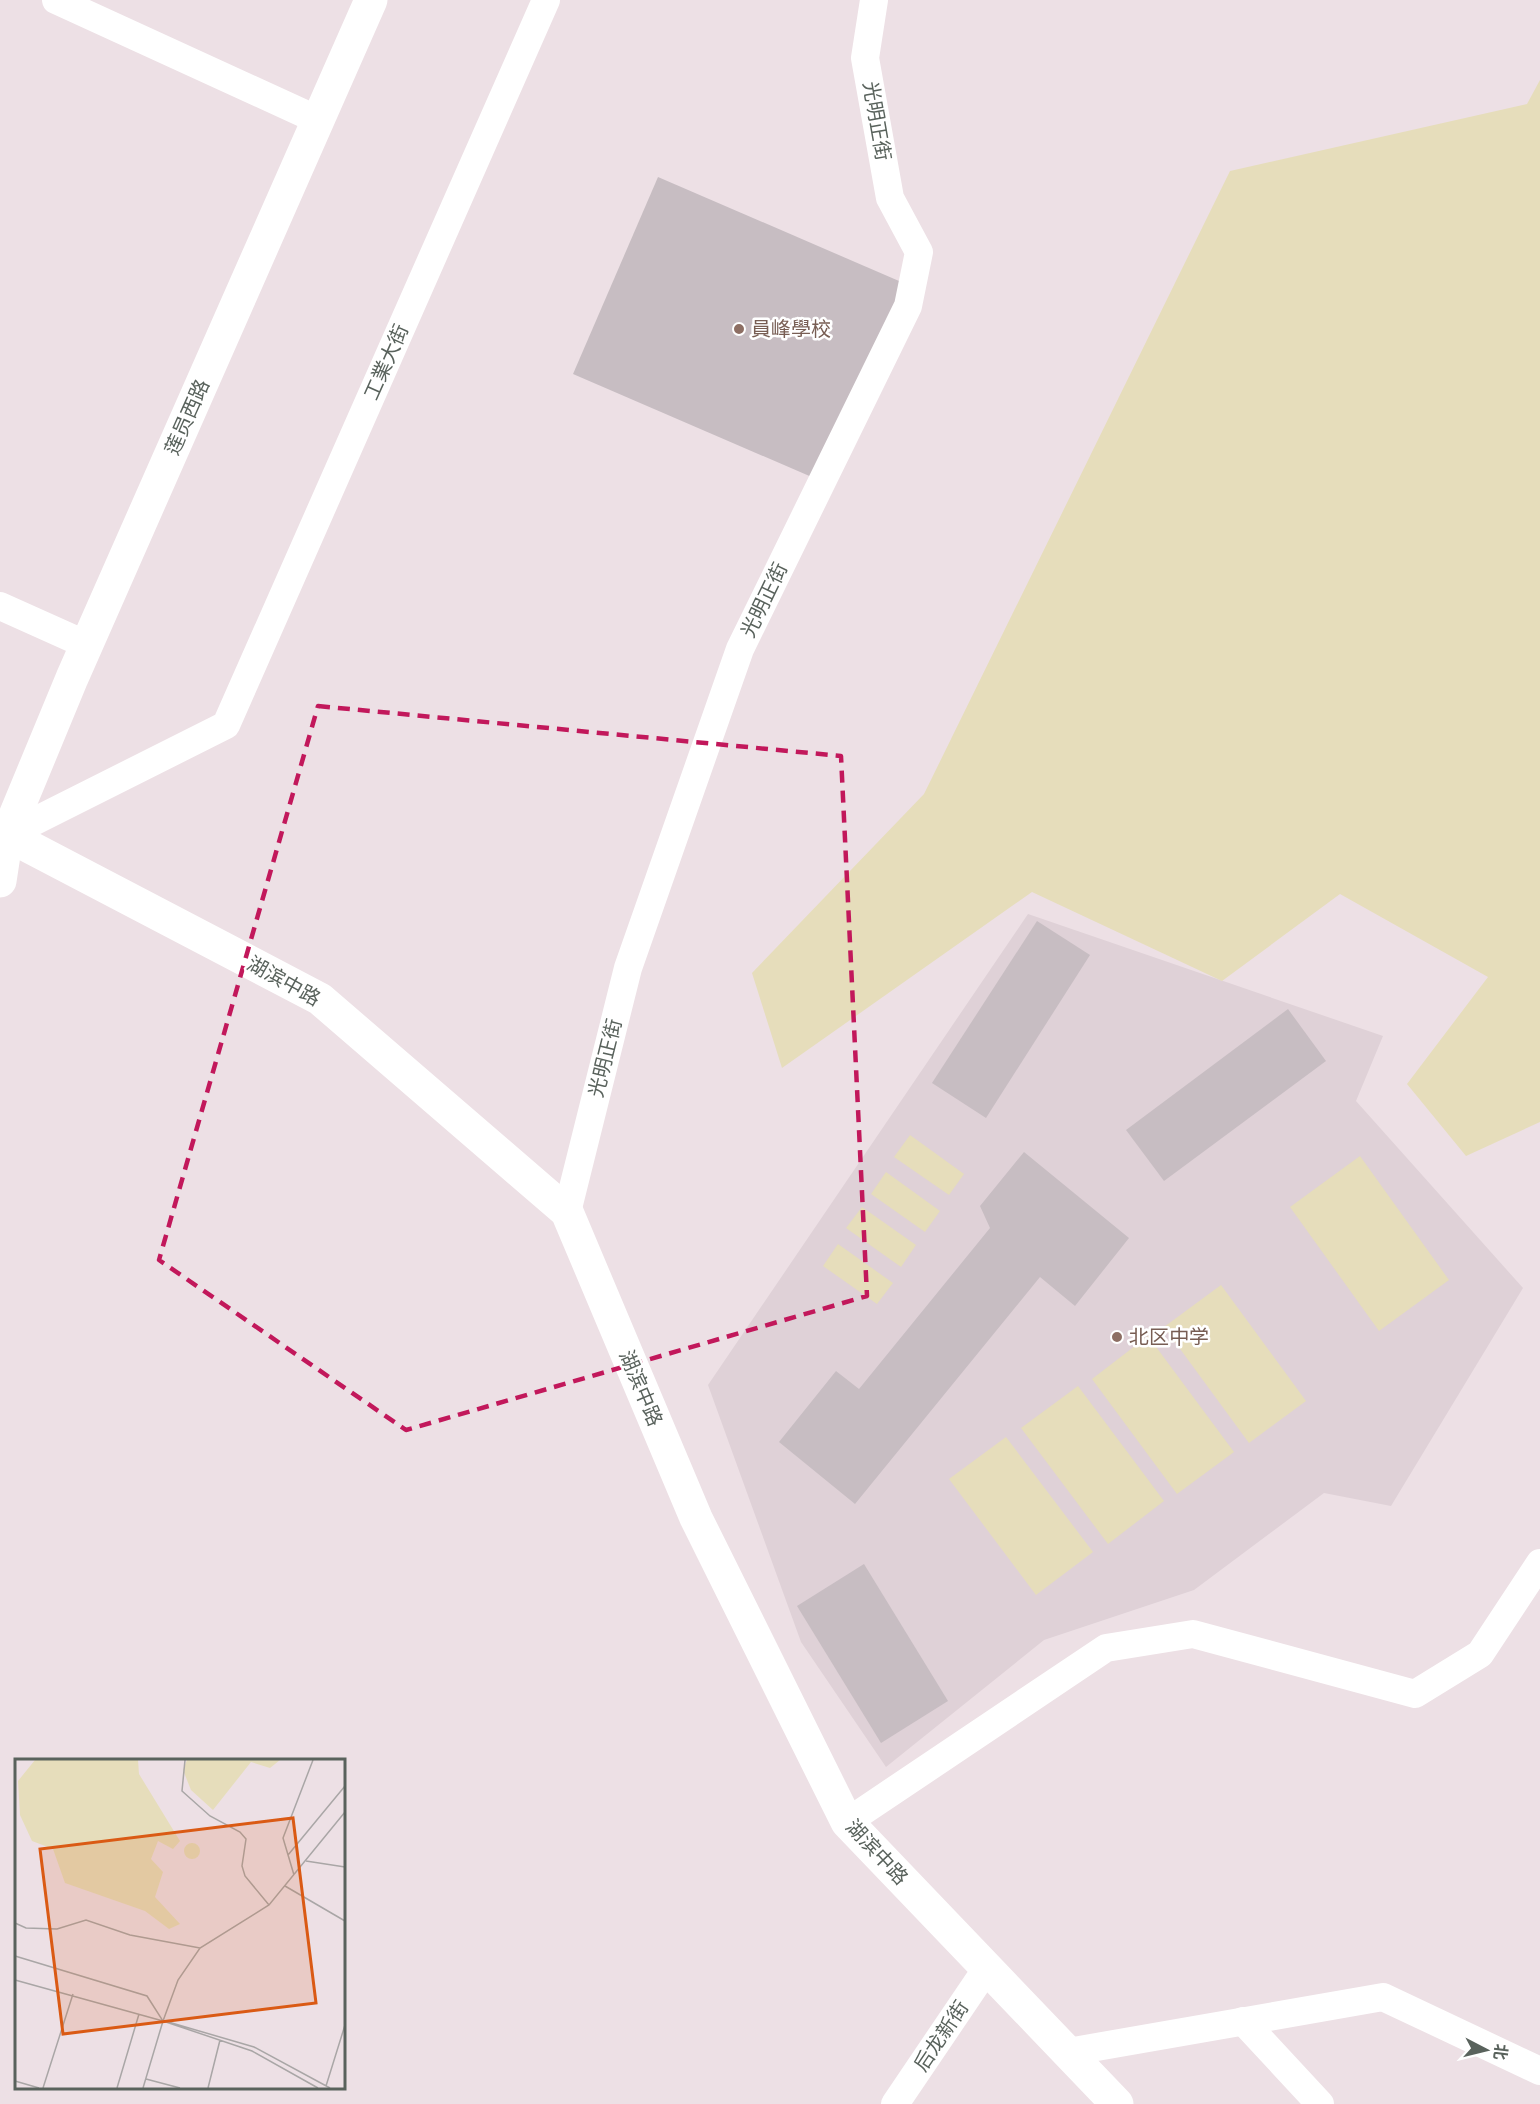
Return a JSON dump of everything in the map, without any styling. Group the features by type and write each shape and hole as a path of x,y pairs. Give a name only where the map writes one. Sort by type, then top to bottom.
{"main road":[{"name":"莲员西路","path":"0,881 4,840 87,645 371,0"},
{"name":"湖滨中路","path":"4,840 320,999 567,1212 696,1518 847,1822 1117,2104"}],"street":[{"path":"56,0 318,120"},
{"name":"工業大街","path":"4,840 226,725 546,0"},
{"name":"光明正街","path":"567,1212 628,968 740,649 908,306 919,252 890,198 866,58 874,0"},
{"path":"0,606 87,645"},
{"path":"847,1822 1106,1648 1193,1634 1414,1694 1480,1654 1540,1563"},
{"name":"后龙新街","path":"895,2104 987,1968"},
{"path":"1068,2052 1383,1997 1540,2071"},
{"path":"1243,2021 1320,2104"}],"highlighted area":[{"path":"318,706 841,756 867,1296 406,1430 159,1260"}],"shaded area":[{"path":"1540,80 1540,1122 1466,1156 1407,1084 1488,977 1340,894 1222,981 1032,892 782,1068 752,973 924,794 1230,171 1527,104"},
{"name":"北区中学","path":"1028,914 1383,1036 1356,1101 1523,1288 1391,1506 1324,1493 1194,1590 1044,1640 886,1767 801,1642 708,1385"},
{"path":"910,1135 964,1174 949,1195 894,1157"},
{"path":"1360,1156 1449,1280 1379,1331 1290,1207"},
{"path":"886,1172 940,1211 925,1232 871,1194"},
{"path":"862,1207 916,1245 901,1267 846,1228"},
{"path":"838,1244 893,1283 877,1304 823,1266"},
{"path":"1221,1285 1306,1401 1249,1443 1164,1327"},
{"path":"1148,1336 1234,1452 1177,1494 1092,1379"},
{"path":"1078,1386 1164,1501 1108,1544 1021,1428"},
{"path":"1006,1437 1093,1552 1036,1595 949,1479"}],"building":[{"name":"員峰學校","path":"658,177 906,284 821,481 573,374"},
{"path":"1037,921 1090,955 986,1118 932,1083"},
{"path":"1288,1009 1326,1061 1164,1181 1126,1130"},
{"path":"1024,1152 1129,1238 1075,1306 1040,1277 855,1504 779,1442 836,1371 859,1389 990,1228 980,1206"},
{"path":"864,1564 948,1701 881,1743 797,1606"}],"place":[{"name":"員峰學校","path":"739,329"},
{"name":"北区中学","path":"1117,1337"}]}
